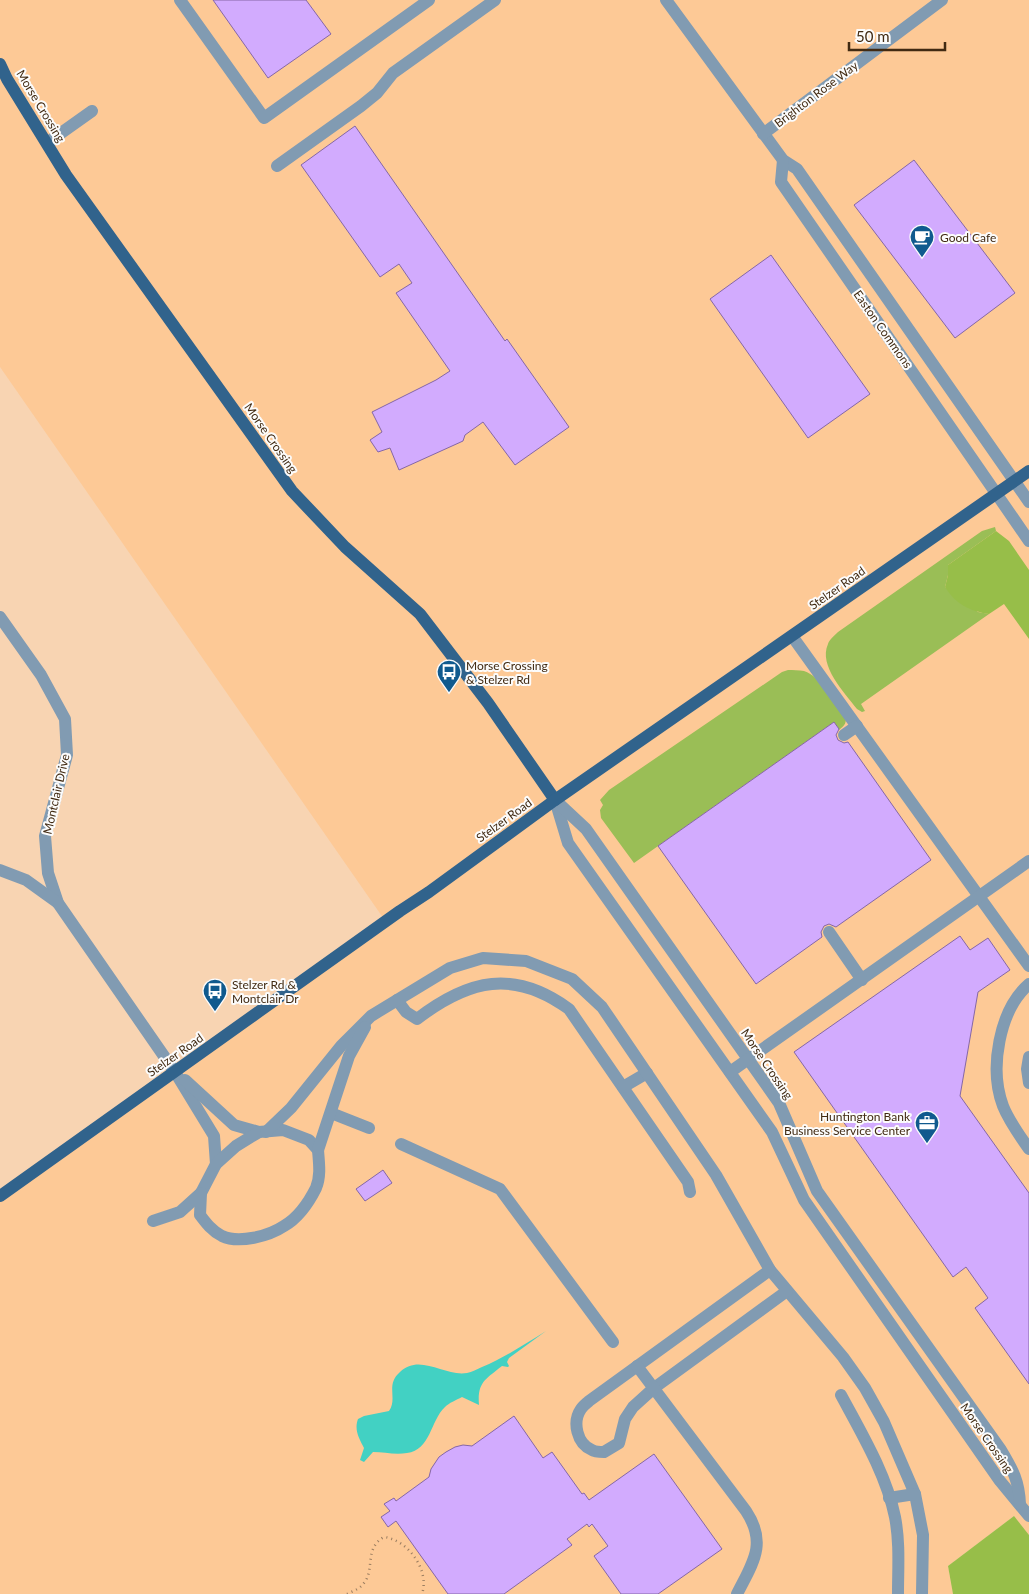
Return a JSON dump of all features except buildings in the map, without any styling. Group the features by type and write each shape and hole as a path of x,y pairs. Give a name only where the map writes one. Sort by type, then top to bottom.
{"main road":[{"name":"Morse Crossing","path":"0,64 7,80 66,174 292,492 345,547 420,614 488,704 555,800"},
{"name":"Stelzer Road","path":"0,1196 429,892 555,800 1029,472"}],"street":[{"path":"180,0 264,118 429,0"},
{"path":"278,166 361,106 377,93 393,73 495,0"},
{"name":"Easton Commons","path":"666,0 783,160 797,169 1029,502"},
{"name":"Brighton Rose Way","path":"763,134 942,0"},
{"path":"47,143 92,111"},
{"name":"Easton Commons","path":"783,160 781,182 1029,541"},
{"name":"Montclair Drive","path":"0,617 42,675 65,719 67,755 45,836 48,873 58,903 176,1072"},
{"path":"792,636 1029,966"},
{"path":"844,736 857,726"},
{"name":"Morse Crossing","path":"555,800 586,829 779,1103 817,1191 910,1319 1006,1458 1019,1487 1020,1504"},
{"name":"Morse Crossing","path":"555,800 568,844 772,1132 804,1200 1000,1481 1020,1504"},
{"path":"730,1072 1029,861"},
{"path":"0,870 26,880 58,903"},
{"path":"828,932 862,980"},
{"path":"152,1220 180,1212 201,1193 216,1164 236,1146 263,1132 291,1108 340,1046 371,1016 450,968 483,958 526,961 572,979 602,1007 647,1073 716,1175 770,1270 843,1357 865,1388 884,1422 916,1494 923,1535 922,1594"},
{"path":"398,1000 406,1012 417,1019 427,1011 467,989 490,984 512,983 534,989 556,999 569,1009 688,1182 690,1192"},
{"path":"1028,1147 1012,1124 1003,1105 998,1082 997,1055 1004,1026 1014,1002 1029,984"},
{"path":"201,1193 200,1215 213,1231 224,1237 239,1239 268,1233 284,1226 299,1214 316,1187 320,1172 318,1150 349,1056 371,1016"},
{"path":"1029,1056 1027,1069 1029,1082"},
{"path":"176,1072 234,1125 263,1132 283,1130 309,1140 318,1150"},
{"path":"176,1072 214,1136 216,1164"},
{"path":"623,1087 647,1073"},
{"path":"331,1112 369,1128"},
{"path":"401,1144 500,1188 613,1342"},
{"path":"770,1270 589,1400 580,1410 576,1423 577,1434 583,1444 592,1450 604,1452 619,1443 625,1419 633,1406 654,1388 787,1291"},
{"path":"638,1366 746,1511 756,1529 757,1544 755,1558 737,1594"},
{"path":"841,1395 875,1459 895,1517 899,1549 898,1594"},
{"path":"889,1498 916,1494"},
{"path":"1020,1504 1029,1516"}],"path":[{"path":"347,1594 366,1582 374,1547 377,1541 384,1537 399,1541 413,1555 423,1580 422,1594"}],"shaded area":[{"path":"0,0 1029,0 1029,1535 1014,1516 948,1566 953,1594 0,1594 0,1196 386,922 0,367"}],"green space":[{"path":"995,527 996,531 948,565 945,587 978,612 989,614 861,704 865,711 862,712 857,709 834,679 830,670 826,652 831,640 838,632 982,531"},
{"path":"996,531 1009,541 1029,570 1029,639 1004,604 989,614 975,611 958,602 945,587 948,565"},
{"path":"788,670 804,671 822,684 846,718 843,726 839,730 834,722 634,863 601,818 600,810 603,805 600,800 609,790 782,672"},
{"path":"1014,1516 1029,1535 1029,1594 953,1594 948,1566"}],"water":[{"path":"546,1331 509,1358 507,1362 508,1367 502,1366 491,1374 481,1386 479,1405 462,1397 445,1407 421,1447 415,1451 398,1454 373,1452 364,1462 360,1460 364,1448 357,1430 358,1419 389,1411 392,1401 393,1382 400,1372 408,1367 424,1365 450,1372 469,1373 506,1355"}],"place":[{"name":"Good Cafe","path":"922,258"},
{"name":"Morse Crossing & Stelzer Rd","path":"449,693"},
{"name":"Stelzer Rd & Montclair Dr","path":"215,1012"},
{"name":"Huntington Bank Business Service Center","path":"927,1144"}]}
